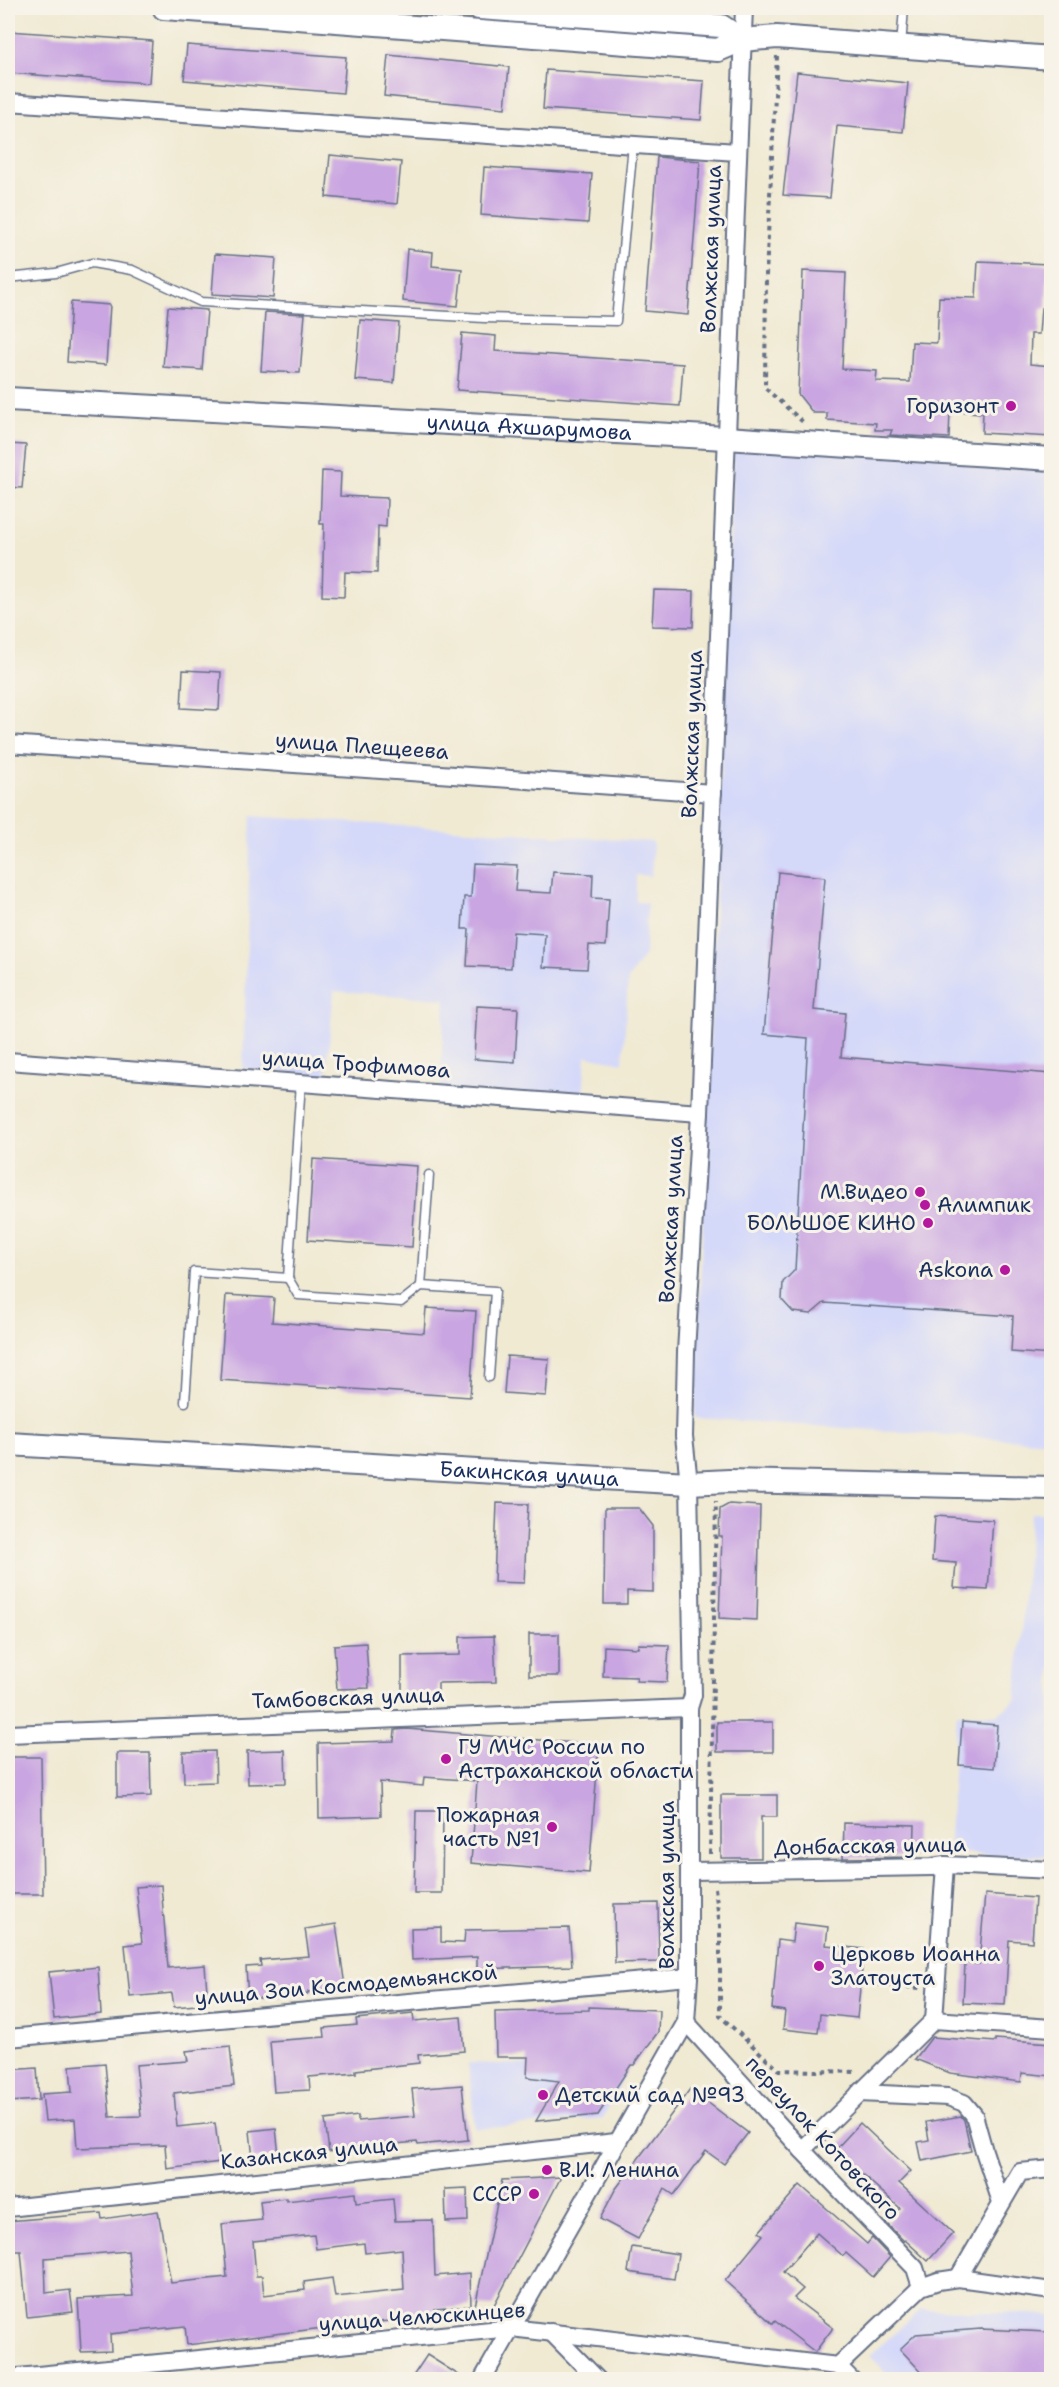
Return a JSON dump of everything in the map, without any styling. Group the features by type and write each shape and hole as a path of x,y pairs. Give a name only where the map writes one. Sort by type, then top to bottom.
{"main road":[{"path":"164,8 718,50 742,40 777,37 1052,58"},
{"path":"479,8 721,26 742,40"},
{"name":"улица Ахшарумова","path":"8,399 726,438 1052,459"},
{"name":"Бакинская улица","path":"8,1444 689,1483 741,1481 1052,1488"}],"street":[{"name":"Волжская улица","path":"482,2379 686,2022 689,1977 689,1708 693,1695 689,1483 684,1436 686,1352 700,1113 744,8"},
{"path":"8,102 738,152"},
{"name":"улица Плещеева","path":"8,744 713,793"},
{"name":"улица Трофимова","path":"8,1061 700,1113"},
{"name":"Тамбовская улица","path":"8,1734 689,1708"},
{"path":"802,2150 934,2020 945,1865"},
{"name":"Донбасская улица","path":"690,1871 945,1865 1052,1870"},
{"name":"улица Зои Космодемьянской","path":"8,2038 689,1977"},
{"path":"934,2020 1052,2028"},
{"name":"переулок Котовского","path":"686,2022 802,2150 915,2268 921,2287"},
{"path":"859,2093 948,2097 963,2103 974,2115 1001,2202"},
{"name":"Казанская улица","path":"8,2208 616,2142"},
{"path":"958,2278 1020,2172 1052,2169"},
{"path":"852,2379 838,2366 921,2287 958,2278 1052,2291"},
{"name":"улица Челюскинцев","path":"8,2378 511,2328 838,2366"},
{"path":"551,2332 598,2379"}],"lane":[{"path":"901,46 904,8"},
{"path":"8,278 56,273 93,262 132,270 201,302 484,318 616,321 633,145"},
{"path":"301,1082 288,1278 298,1295 401,1302 422,1286 495,1291 489,1377"},
{"path":"422,1286 429,1175"},
{"path":"185,1402 194,1272 288,1278"}],"path":[{"path":"779,8 766,275 765,388 807,425"},
{"path":"722,1499 716,1501 709,1845 720,1926 720,2016 779,2070 881,2072"},
{"path":"861,1983 922,1989 936,1993"}],"shaded area":[{"path":"734,442 1051,463 1051,1442 695,1418"},
{"path":"251,816 653,842 651,876 636,875 636,902 647,903 645,955 628,979 623,1063 586,1056 583,1098 440,1089 445,999 334,991 326,1076 243,1068"},
{"path":"1031,1513 1051,1514 1051,1856 948,1853 957,1713 998,1715 1016,1699"},
{"name":"Детский сад №93","path":"468,2063 573,2066 627,2071 603,2118 475,2129"},
{"path":"921,2309 1051,2315 1051,2379 892,2379 869,2356"}],"green space":[{"path":"224,8 412,8 718,31 718,42"}],"building":[{"path":"8,31 152,41 149,83 8,73"},
{"path":"187,45 346,57 343,93 184,80"},
{"path":"388,55 509,67 505,108 384,96"},
{"path":"546,70 704,81 701,120 543,109"},
{"path":"797,72 908,83 903,132 837,126 830,198 783,195"},
{"path":"330,155 401,162 397,204 326,197"},
{"path":"657,157 700,161 688,315 645,311"},
{"path":"484,167 592,174 588,223 481,215"},
{"path":"407,249 433,252 432,266 462,269 458,306 403,301"},
{"path":"215,254 276,258 273,298 212,294"},
{"path":"978,261 1048,264 1046,308 1041,308 1039,334 1031,334 1030,364 1052,366 1052,437 982,433 983,413 950,411 949,438 890,435 892,430 875,430 876,423 827,420 827,413 813,413 798,394 803,271 846,273 842,369 877,371 876,381 910,382 912,342 937,343 939,297 976,298"},
{"path":"71,302 110,305 106,365 67,362"},
{"path":"168,307 207,310 202,370 163,367"},
{"path":"265,312 305,314 300,373 261,371"},
{"path":"360,320 399,323 394,383 355,380"},
{"path":"462,333 496,336 495,351 683,364 680,406 457,390"},
{"path":"8,444 26,445 22,488 8,487"},
{"path":"322,471 341,472 340,496 387,498 386,527 378,526 377,573 345,572 344,597 322,596 324,524 320,524"},
{"path":"654,590 694,591 693,627 652,626"},
{"path":"183,670 221,672 219,710 181,708"},
{"path":"473,864 517,866 515,891 551,893 553,872 593,874 592,898 609,899 606,946 589,945 587,969 543,967 545,934 513,932 511,968 467,966 469,929 462,929 464,897 471,897"},
{"name":"Алимпик","path":"778,872 825,877 814,1010 845,1013 841,1057 1052,1074 1052,1355 1011,1352 1013,1316 824,1303 811,1314 793,1312 782,1300 783,1282 795,1270 808,1038 764,1034"},
{"path":"477,1006 518,1008 515,1062 474,1059"},
{"path":"313,1159 417,1166 412,1247 308,1240"},
{"path":"226,1295 274,1298 272,1322 424,1333 426,1308 476,1311 470,1397 220,1380"},
{"path":"507,1356 549,1359 546,1396 504,1393"},
{"path":"497,1503 528,1504 524,1583 494,1582"},
{"path":"729,1504 760,1506 757,1620 719,1618 722,1536 719,1536 720,1509"},
{"path":"605,1508 639,1508 653,1526 653,1592 627,1591 627,1604 604,1604"},
{"path":"935,1516 993,1520 988,1590 954,1588 956,1563 932,1561"},
{"path":"529,1634 559,1634 559,1676 529,1676"},
{"path":"494,1636 496,1682 438,1683 438,1694 402,1694 402,1656 460,1655 460,1637"},
{"path":"366,1643 369,1688 337,1689 334,1645"},
{"path":"638,1644 669,1645 667,1682 636,1681 637,1677 603,1676 604,1646 638,1648"},
{"path":"717,1722 773,1722 773,1752 717,1752"},
{"path":"962,1722 997,1725 994,1768 959,1765"},
{"path":"407,1729 599,1745 589,1873 471,1863 477,1781 424,1777 423,1786 380,1782 381,1816 319,1818 318,1743 394,1741 395,1730"},
{"path":"285,1750 286,1783 248,1784 247,1751"},
{"path":"215,1751 216,1782 184,1783 183,1752"},
{"path":"117,1753 150,1753 151,1796 117,1797"},
{"path":"8,1757 41,1757 43,1894 8,1894"},
{"path":"721,1795 777,1795 777,1817 761,1817 761,1858 721,1858"},
{"path":"416,1811 443,1811 442,1893 414,1893"},
{"path":"844,1823 915,1825 914,1857 843,1858"},
{"path":"161,1885 168,1968 205,1965 208,2004 174,2007 172,1993 130,1997 125,1945 142,1943 136,1887"},
{"path":"985,1894 1035,1898 1032,1942 1009,1940 1005,2005 963,2003 965,1963 979,1964"},
{"path":"658,1903 659,1962 615,1963 614,1904"},
{"name":"Церковь Иоанна Златоуста","path":"794,1923 828,1927 826,1945 864,1949 857,2018 820,2014 818,2033 783,2029 785,2011 772,2009 778,1940 792,1942"},
{"path":"336,1924 345,1986 308,1992 308,1994 248,1999 246,1967 261,1966 260,1960 309,1956 305,1929"},
{"path":"441,1927 441,1942 464,1943 465,1930 569,1928 572,1966 477,1969 477,1957 412,1960 411,1928"},
{"path":"98,1967 101,2014 54,2019 49,1972"},
{"path":"589,2007 659,2010 658,2032 634,2065 631,2065 598,2115 536,2121 559,2081 527,2077 528,2057 496,2057 495,2012 589,2010"},
{"path":"413,2013 414,2021 461,2017 464,2051 418,2055 419,2063 356,2070 356,2073 309,2077 310,2090 274,2092 270,2041 325,2037 324,2028 357,2025 356,2019"},
{"path":"932,2037 995,2042 995,2039 1052,2043 1052,2076 1022,2073 1021,2082 950,2073 915,2059"},
{"path":"230,2046 234,2086 174,2093 177,2127 215,2123 220,2162 167,2169 165,2145 77,2148 75,2119 45,2121 42,2094 72,2092 70,2066 105,2063 110,2117 141,2116 136,2065 188,2061 186,2051"},
{"path":"37,2068 39,2100 8,2102 8,2070"},
{"path":"462,2085 468,2140 418,2145 417,2142 329,2152 325,2120 358,2116 358,2121 415,2116 412,2089"},
{"path":"690,2089 748,2133 724,2164 706,2151 674,2195 665,2189 638,2239 600,2219 615,2190"},
{"path":"961,2116 971,2151 922,2161 918,2142 929,2140 926,2122"},
{"path":"860,2123 911,2171 899,2183 953,2233 928,2261 886,2223 900,2208 835,2150"},
{"path":"276,2128 279,2156 253,2159 250,2131"},
{"path":"561,2177 493,2307 475,2306 502,2180"},
{"path":"800,2185 867,2244 872,2238 890,2257 873,2277 846,2253 843,2256 817,2233 783,2272 803,2289 794,2298 833,2328 815,2352 775,2321 773,2324 725,2281 763,2235 759,2232"},
{"path":"467,2188 468,2221 446,2222 445,2189"},
{"path":"355,2193 356,2203 393,2199 395,2221 433,2220 435,2276 470,2273 471,2306 435,2309 436,2317 355,2324 187,2345 185,2326 110,2334 111,2351 81,2352 78,2299 133,2296 128,2251 45,2258 46,2293 70,2290 73,2312 27,2317 21,2251 8,2251 8,2221 101,2213 102,2219 158,2211 171,2283 227,2277 222,2224 262,2220 260,2201 286,2198 286,2201","holes":["314,2235 316,2249 364,2243 365,2253 402,2249 404,2290 335,2297 332,2278 304,2282 305,2290 264,2295 262,2276 256,2276 253,2241"]},
{"path":"632,2247 678,2254 674,2279 628,2272"},
{"path":"981,2329 1048,2332 1052,2337 1052,2379 928,2379 900,2349 916,2334"},
{"path":"427,2355 465,2379 411,2379"}],"place":[{"name":"Горизонт","path":"1011,406"},
{"name":"М.Видео","path":"920,1192"},
{"name":"Алимпик","path":"925,1205"},
{"name":"БОЛЬШОЕ КИНО","path":"928,1223"},
{"name":"Askona","path":"1005,1270"},
{"name":"ГУ МЧС России по Астраханской области","path":"446,1759"},
{"name":"Пожарная часть №1","path":"552,1827"},
{"name":"Церковь Иоанна Златоуста","path":"819,1966"},
{"name":"Детский сад №93","path":"543,2095"},
{"name":"В.И. Ленина","path":"547,2170"},
{"name":"СССР","path":"534,2194"}]}
